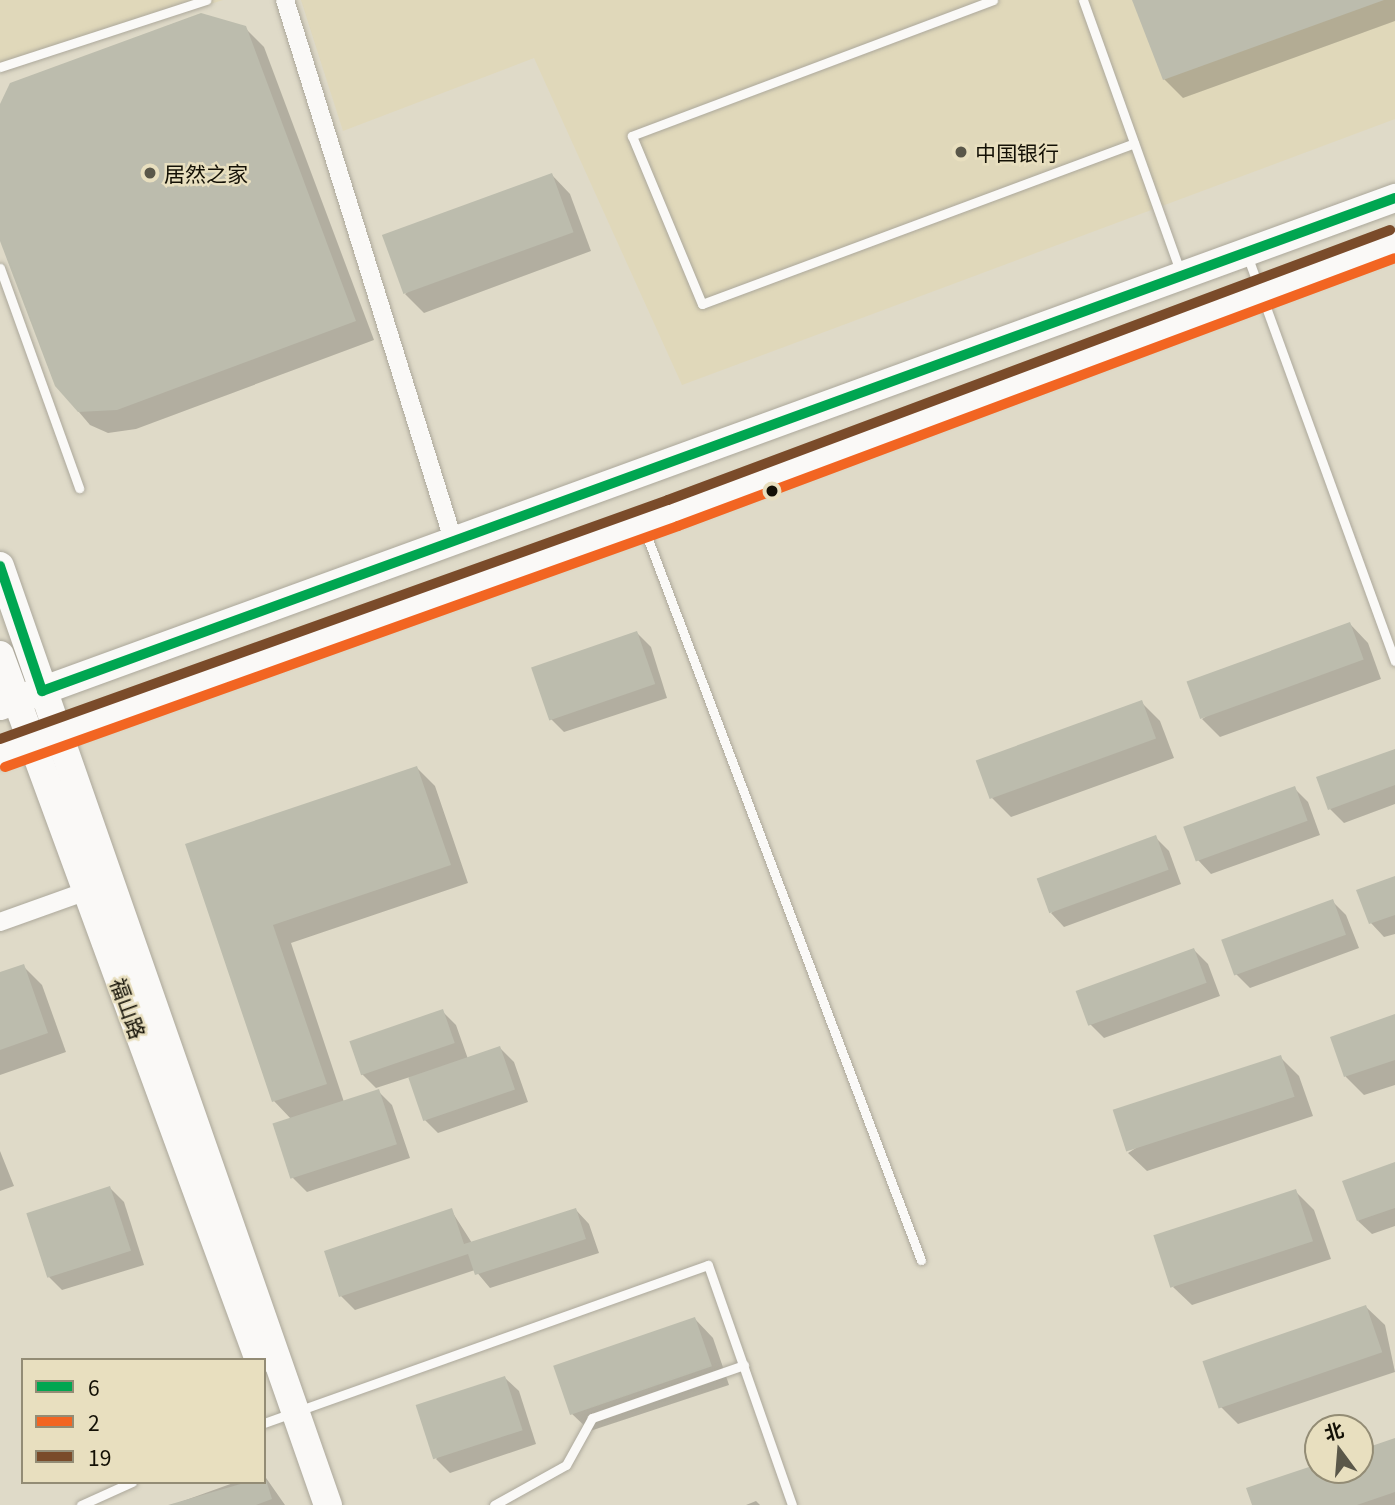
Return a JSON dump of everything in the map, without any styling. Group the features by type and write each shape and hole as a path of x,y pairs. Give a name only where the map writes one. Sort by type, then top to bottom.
{"main road":[{"path":"19,699 454,543 1245,250 1395,198"},
{"path":"0,754 643,524 1395,243"},
{"path":"0,566 19,699"},
{"path":"0,655 19,699 44,737 260,1358"},
{"name":"福山路","path":"98,887 258,1358"},
{"path":"266,1374 309,1505"},
{"path":"266,1380 280,1415 328,1505"}],"street":[{"path":"285,0 454,543"},
{"path":"0,922 98,887"}],"lane":[{"path":"0,67 206,0"},
{"path":"993,0 632,136 702,304 1134,143"},
{"path":"1083,0 1181,274"},
{"path":"1245,250 1395,660"},
{"path":"0,268 79,488"},
{"path":"643,524 920,1259"},
{"path":"280,1415 708,1265 792,1505"},
{"path":"494,1505 566,1465 592,1418 744,1365"},
{"path":"81,1505 128,1484"}],"shaded area":[{"path":"0,0 223,0 0,71"},
{"path":"301,0 1395,0 1395,119 682,385 534,58 343,131"}],"building":[{"path":"1132,0 1384,0 1163,80"},
{"name":"居然之家","path":"201,13 246,26 356,321 117,410 78,412 55,386 0,241 0,104 10,83"},
{"path":"552,173 574,232 403,294 382,235"},
{"path":"1350,622 1364,660 1200,719 1186,682"},
{"path":"637,631 655,684 549,720 531,667"},
{"path":"1142,700 1156,739 990,799 976,761"},
{"path":"1395,749 1395,785 1328,810 1316,777"},
{"path":"417,766 451,865 273,925 327,1084 272,1102 185,844"},
{"path":"1295,786 1308,821 1196,861 1183,827"},
{"path":"1156,835 1169,870 1049,913 1037,878"},
{"path":"1395,876 1395,915 1369,924 1356,890"},
{"path":"1333,899 1346,935 1234,975 1221,940"},
{"path":"1194,948 1207,983 1088,1026 1076,991"},
{"path":"24,964 48,1033 0,1050 0,972"},
{"path":"443,1009 455,1043 361,1075 349,1041"},
{"path":"1395,1014 1395,1060 1344,1077 1330,1037"},
{"path":"500,1046 515,1089 423,1121 408,1078"},
{"path":"1281,1055 1295,1097 1126,1152 1113,1110"},
{"path":"379,1089 397,1144 290,1179 272,1124"},
{"path":"1395,1162 1395,1208 1357,1221 1342,1181"},
{"path":"110,1186 131,1251 47,1278 26,1213"},
{"path":"1296,1189 1313,1241 1170,1288 1153,1235"},
{"path":"452,1208 464,1244 576,1208 586,1239 475,1275 468,1254 339,1297 324,1251"},
{"path":"1366,1305 1382,1352 1219,1409 1202,1361"},
{"path":"695,1317 712,1366 570,1415 553,1366"},
{"path":"505,1376 523,1430 433,1459 416,1405"},
{"path":"1395,1438 1395,1492 1357,1505 1252,1505 1246,1488 1304,1469 1304,1484 1374,1484 1374,1445"},
{"path":"266,1480 272,1499 256,1505 168,1505 241,1484 266,1484"}],"transit line":[{"name":"6","path":"0,566 42,691 1395,198"},
{"name":"19","path":"0,739 668,500 1390,230"},
{"name":"2","path":"5,767 678,526 1395,258"}],"place":[{"name":"中国银行","path":"961,152"},
{"name":"居然之家","path":"150,173"}]}
